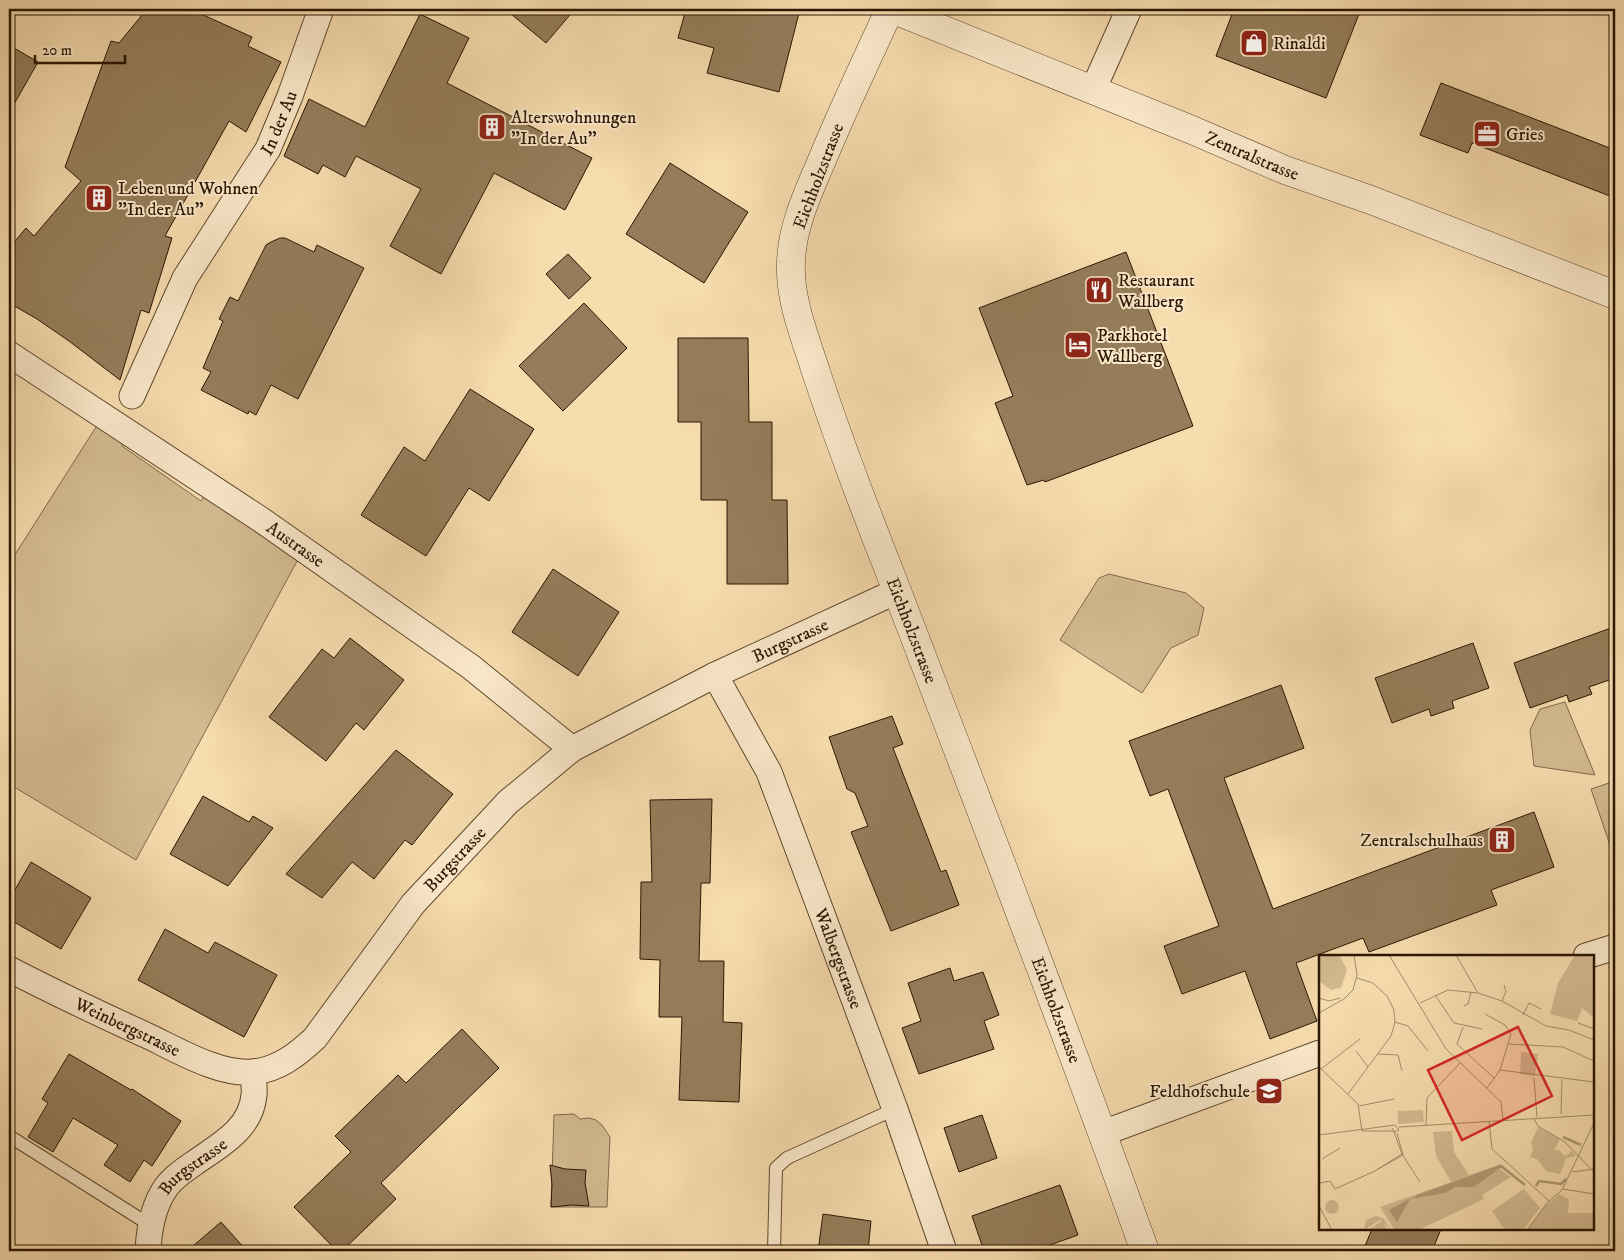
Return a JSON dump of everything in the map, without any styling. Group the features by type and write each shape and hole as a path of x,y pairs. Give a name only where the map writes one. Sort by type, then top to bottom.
{"street":[{"name":"In der Au","path":"132,396 185,278 268,149 290,96 321,9"},
{"name":"Zentralstrasse","path":"891,9 1192,130 1285,170 1370,200 1615,295"},
{"name":"Eichholzstrasse","path":"891,9 834,130 797,223 791,261 792,282 798,313 825,399 896,591 974,791 1103,1133 1145,1251"},
{"path":"1093,90 1129,9"},
{"name":"Austrasse","path":"9,354 260,519 471,667 572,749"},
{"name":"Burgstrasse","path":"148,1251 150,1225 158,1202 167,1186 180,1173 228,1140 240,1129 249,1114 254,1096 253,1072 277,1066 297,1055 316,1038 413,904 508,802 572,749 715,674 896,591"},
{"name":"Walbergstrasse","path":"715,674 769,772 895,1110 944,1251"},
{"path":"1589,955 1615,947"},
{"name":"Weinbergstrasse","path":"9,969 200,1060 227,1070 253,1072"},
{"path":"1103,1133 1319,1053"}],"lane":[{"path":"774,1251 776,1168 787,1158 895,1110"},
{"path":"9,1136 150,1225"}],"shaded area":[{"path":"103,416 129,433 122,446 201,501 210,486 303,550 136,860 9,784 9,564"},
{"path":"1109,574 1186,593 1204,608 1198,635 1171,648 1142,693 1060,640 1099,578"},
{"path":"1565,702 1595,775 1534,766 1530,730 1540,709"},
{"path":"1615,781 1615,860 1591,789"},
{"path":"574,1114 580,1119 589,1118 596,1120 610,1137 607,1207 551,1207 554,1115"}],"building":[{"name":"Leben und Wohnen \"In der Au\"","path":"147,9 190,9 252,37 248,46 281,62 246,132 229,121 165,236 172,238 149,313 141,310 120,380 69,341 9,303 9,248 26,228 34,236 81,181 65,167 111,41 119,43"},
{"path":"505,9 575,9 546,43"},
{"path":"686,9 800,9 779,92 707,73 714,48 678,38"},
{"path":"1234,9 1361,9 1326,98 1216,56"},
{"path":"420,14 469,38 447,83 592,158 565,210 494,173 441,274 390,246 421,189 356,156 345,177 323,165 318,174 284,156 309,99 365,127"},
{"path":"9,45 38,62 9,113"},
{"path":"1441,83 1615,150 1615,198 1472,143 1468,153 1420,135"},
{"path":"670,163 748,212 704,283 626,234"},
{"path":"280,238 285,238 314,252 317,245 364,268 298,399 271,385 256,415 249,411 248,414 201,390 211,372 203,368 223,321 219,319 230,297 238,301 266,245"},
{"name":"Parkhotel Wallberg","path":"1126,252 1193,426 1045,482 1044,480 1027,485 995,403 1013,396 979,308"},
{"path":"568,254 591,278 569,299 546,274"},
{"path":"584,303 627,348 563,411 519,366"},
{"path":"678,338 748,338 749,422 772,422 772,500 787,500 788,584 727,584 727,500 701,500 701,422 678,422"},
{"path":"470,389 534,429 489,501 469,488 426,556 361,515 404,447 425,461"},
{"path":"553,569 619,612 578,676 512,632"},
{"path":"1611,628 1615,641 1615,678 1589,687 1592,694 1569,702 1567,695 1530,708 1514,663"},
{"path":"350,638 404,680 364,730 356,723 326,761 269,717 322,649 334,658"},
{"path":"1473,643 1489,688 1452,701 1454,708 1431,716 1429,709 1392,723 1375,678"},
{"name":"Zentralschulhaus","path":"1281,685 1304,748 1224,778 1273,909 1534,812 1554,867 1491,890 1497,905 1369,952 1363,938 1296,963 1317,1021 1270,1039 1245,971 1182,994 1164,946 1219,926 1168,789 1150,796 1129,741"},
{"path":"892,716 903,744 893,748 941,872 946,870 959,905 891,931 851,832 868,826 855,793 847,789 829,737"},
{"path":"396,750 453,794 412,845 405,840 374,879 352,862 322,898 286,874"},
{"path":"203,796 249,822 253,816 273,828 228,886 170,854"},
{"path":"712,799 710,883 701,883 699,961 724,961 723,1022 742,1023 739,1102 679,1100 682,1017 659,1017 660,960 640,959 641,882 652,882 650,800"},
{"path":"31,862 91,898 61,949 9,919 9,900"},
{"path":"165,929 208,953 215,942 277,975 244,1037 138,980"},
{"path":"950,968 954,981 983,972 999,1015 984,1021 994,1049 919,1074 902,1028 921,1021 908,983"},
{"path":"462,1029 499,1068 381,1183 396,1199 342,1251 337,1251 294,1207 351,1152 335,1136 398,1075 406,1083"},
{"path":"69,1054 132,1089 181,1121 152,1166 144,1160 130,1182 104,1165 118,1145 73,1118 53,1152 28,1137 48,1103 42,1099"},
{"path":"982,1115 997,1158 959,1172 944,1128"},
{"path":"550,1165 565,1169 586,1170 585,1183 589,1206 551,1207 552,1185"},
{"path":"1060,1185 1078,1235 1033,1251 984,1251 972,1216"},
{"path":"823,1214 871,1221 868,1251 818,1251"},
{"path":"221,1222 247,1251 187,1251"},
{"path":"1372,1230 1441,1230 1432,1251 1363,1251"}],"place":[{"name":"Rinaldi","path":"1254,43"},
{"name":"Alterswohnungen \"In der Au\"","path":"492,127"},
{"name":"Gries","path":"1487,134"},
{"name":"Leben und Wohnen \"In der Au\"","path":"99,198"},
{"name":"Restaurant Wallberg","path":"1099,290"},
{"name":"Parkhotel Wallberg","path":"1078,345"},
{"name":"Zentralschulhaus","path":"1502,840"},
{"name":"Feldhofschule","path":"1269,1091"}]}
